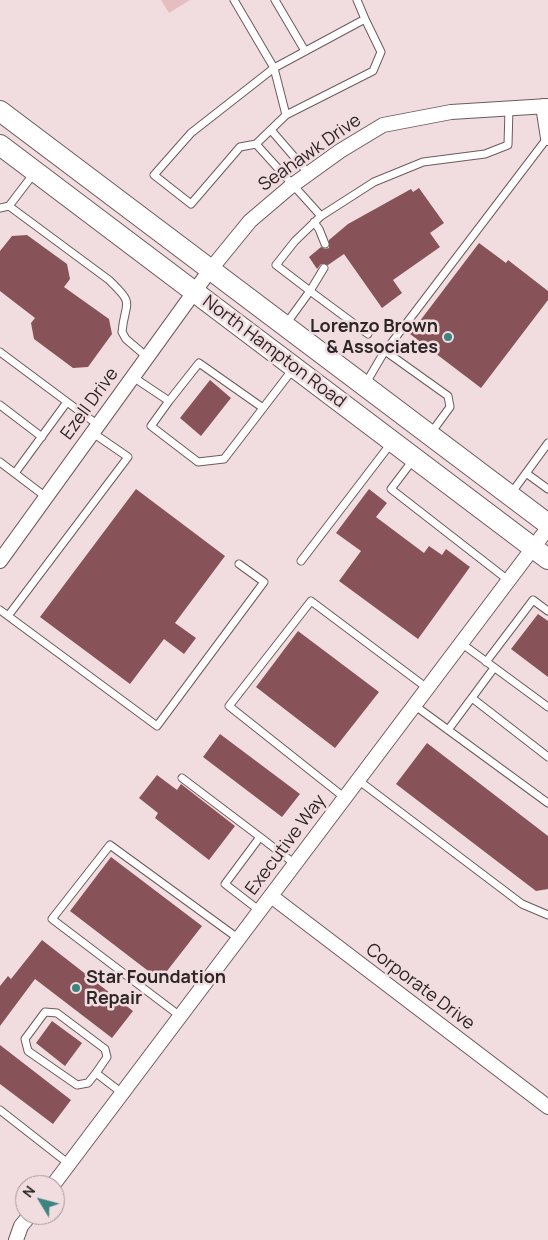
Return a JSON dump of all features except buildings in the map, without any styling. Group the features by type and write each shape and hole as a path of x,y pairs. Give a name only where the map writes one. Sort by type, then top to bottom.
{"main road":[{"name":"North Hampton Road","path":"0,112 548,524"},
{"name":"North Hampton Road","path":"0,145 540,553"},
{"path":"35,172 51,150"}],"street":[{"name":"Seahawk Drive","path":"210,270 250,221 293,185 340,151 383,125 452,112 546,106"},
{"path":"546,106 548,138"},
{"name":"Ezell Drive","path":"0,561 210,270"},
{"name":"Executive Way","path":"61,1175 508,580 540,553 548,528"},
{"name":"Corporate Drive","path":"271,896 548,1107"},
{"path":"16,1240 22,1225"}],"lane":[{"path":"234,0 274,68 286,115"},
{"path":"275,0 305,51"},
{"path":"358,0 365,20 381,52 374,71 286,115 256,144 240,147 191,204 154,176 191,133 274,68 365,20"},
{"path":"368,334 276,265 295,241 320,216 374,182 423,162 485,154 508,145 509,108"},
{"path":"271,130 309,174"},
{"path":"365,386 385,351 548,138"},
{"path":"256,144 320,216"},
{"path":"0,208 9,206 35,172"},
{"path":"9,206 109,280 122,293 128,300 122,332 130,343 148,358"},
{"path":"314,222 325,244"},
{"path":"285,326 310,292 324,268"},
{"path":"385,351 448,396 450,407 430,435"},
{"path":"0,352 67,402 128,457 8,616"},
{"path":"263,408 199,362 151,426 198,462 224,459 263,408 294,367"},
{"path":"133,377 169,401"},
{"path":"15,473 67,402"},
{"path":"0,405 42,437"},
{"path":"300,561 392,442"},
{"path":"510,495 548,443"},
{"path":"415,458 391,489 508,580"},
{"path":"0,462 46,497"},
{"path":"526,473 548,489"},
{"path":"0,610 157,726 264,582 239,564"},
{"path":"486,662 533,600 548,611"},
{"path":"345,798 229,706 311,601 427,688"},
{"path":"461,643 548,707"},
{"path":"448,730 494,668"},
{"path":"472,698 548,757"},
{"path":"414,705 548,803"},
{"path":"182,778 295,864"},
{"path":"358,780 522,904 548,915"},
{"path":"260,837 225,884 260,911"},
{"path":"180,1016 52,919 110,845 239,939"},
{"path":"45,1012 57,1012 105,1049 107,1057 96,1073 88,1083 77,1085 28,1051 25,1040 45,1012"},
{"path":"96,1073 122,1093"},
{"path":"0,1110 69,1164"}],"shaded area":[{"path":"161,0 190,0 169,13"}],"place":[{"name":"Lorenzo Brown & Associates","path":"448,337"},
{"name":"Star Foundation Repair","path":"76,988"}]}
